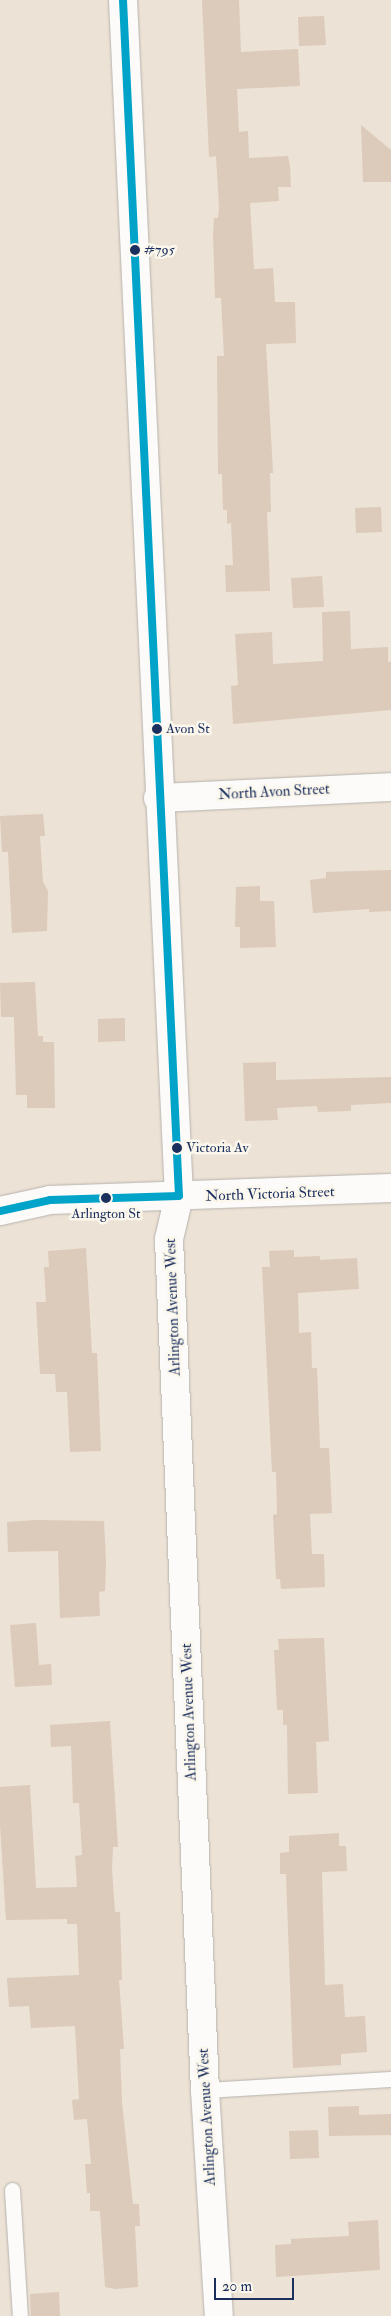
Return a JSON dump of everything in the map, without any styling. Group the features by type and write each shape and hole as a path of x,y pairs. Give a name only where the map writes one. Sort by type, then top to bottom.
{"street":[{"name":"Arlington Avenue West","path":"123,0 158,798 178,1196 169,1239 205,2090 219,2316"},
{"name":"North Avon Street","path":"158,798 391,787"},
{"name":"North Victoria Street","path":"0,1211 50,1200 391,1188"}],"lane":[{"path":"205,2090 391,2079"},
{"path":"12,2190 20,2316"}],"building":[{"path":"202,0 239,0 241,52 298,49 300,86 237,89 239,132 248,131 249,158 288,156 290,167 291,187 278,187 279,201 250,203 254,269 273,268 275,302 295,302 296,343 266,344 273,473 270,473 271,512 267,512 270,591 226,592 225,565 233,565 231,523 227,524 227,510 223,510 222,474 218,474 217,356 224,356 221,298 215,298 213,235 214,218 218,218 219,208 216,156 209,157"},
{"path":"324,16 326,45 299,46 298,17"},
{"path":"361,125 391,150 391,182 363,182"},
{"path":"381,507 382,532 356,533 355,508"},
{"path":"322,576 324,607 293,608 291,578"},
{"path":"350,611 351,649 388,647 388,662 391,662 391,710 233,724 231,686 238,685 235,634 272,632 273,664 323,661 322,612"},
{"path":"43,814 45,836 40,836 43,882 48,891 47,931 12,933 8,852 2,852 0,816"},
{"path":"391,870 391,911 369,912 369,909 313,913 310,880 326,878 326,872"},
{"path":"260,886 260,901 274,901 276,947 240,948 240,927 235,927 236,887"},
{"path":"35,982 38,1036 43,1036 43,1042 54,1042 55,1108 27,1108 27,1095 16,1095 14,1017 1,1017 0,983"},
{"path":"125,1018 125,1041 98,1042 98,1019"},
{"path":"276,1062 276,1080 391,1077 391,1103 351,1105 351,1111 318,1112 317,1106 277,1108 278,1120 245,1121 243,1063"},
{"path":"86,1248 92,1353 97,1353 101,1451 70,1452 67,1392 56,1392 55,1374 40,1374 36,1302 46,1302 44,1267 49,1267 48,1251"},
{"path":"294,1250 294,1257 320,1256 320,1260 357,1258 359,1289 298,1293 299,1333 311,1332 312,1368 317,1368 320,1448 329,1448 332,1513 310,1514 312,1554 324,1554 325,1587 281,1589 280,1579 276,1579 273,1515 277,1514 276,1472 272,1472 262,1267 270,1267 269,1251"},
{"path":"36,1520 104,1521 105,1591 99,1592 100,1616 60,1618 58,1551 8,1552 7,1522"},
{"path":"36,1623 39,1665 51,1664 52,1685 15,1687 10,1625"},
{"path":"324,1638 329,1741 316,1742 318,1793 288,1794 287,1725 283,1725 283,1710 277,1710 274,1650 279,1650 278,1639"},
{"path":"110,1721 118,1847 113,1847 112,1869 115,1912 120,1912 122,1980 119,1980 124,2049 120,2049 122,2102 133,2204 139,2204 140,2226 135,2226 138,2287 116,2289 105,2287 100,2211 90,2211 90,2193 87,2193 85,2164 91,2164 87,2119 74,2120 72,2100 79,2099 75,2026 31,2028 29,2006 9,2007 7,1978 79,1975 77,1924 67,1924 67,1919 6,1920 0,1824 0,1787 30,1785 36,1888 77,1887 75,1856 82,1855 79,1803 73,1803 71,1746 51,1747 50,1725"},
{"path":"339,1833 339,1846 346,1846 347,1871 322,1872 325,1985 343,1984 345,2017 365,2016 367,2052 341,2054 341,2065 293,2068 286,1874 280,1874 280,1853 289,1852 289,1836"},
{"path":"359,2106 359,2115 391,2114 391,2135 329,2136 328,2107"},
{"path":"318,2130 319,2158 290,2159 289,2131"},
{"path":"378,2220 380,2270 276,2277 275,2245 291,2244 291,2239 349,2236 348,2222"},
{"path":"59,2292 60,2316 31,2316 30,2294"}],"transit line":[{"path":"123,0 179,1196"},
{"path":"0,1211 50,1200 179,1196"}],"place":[{"name":"#795","path":"135,250"},
{"name":"Avon St","path":"157,729"},
{"name":"Victoria Av","path":"177,1148"},
{"name":"Arlington St","path":"106,1198"}]}
